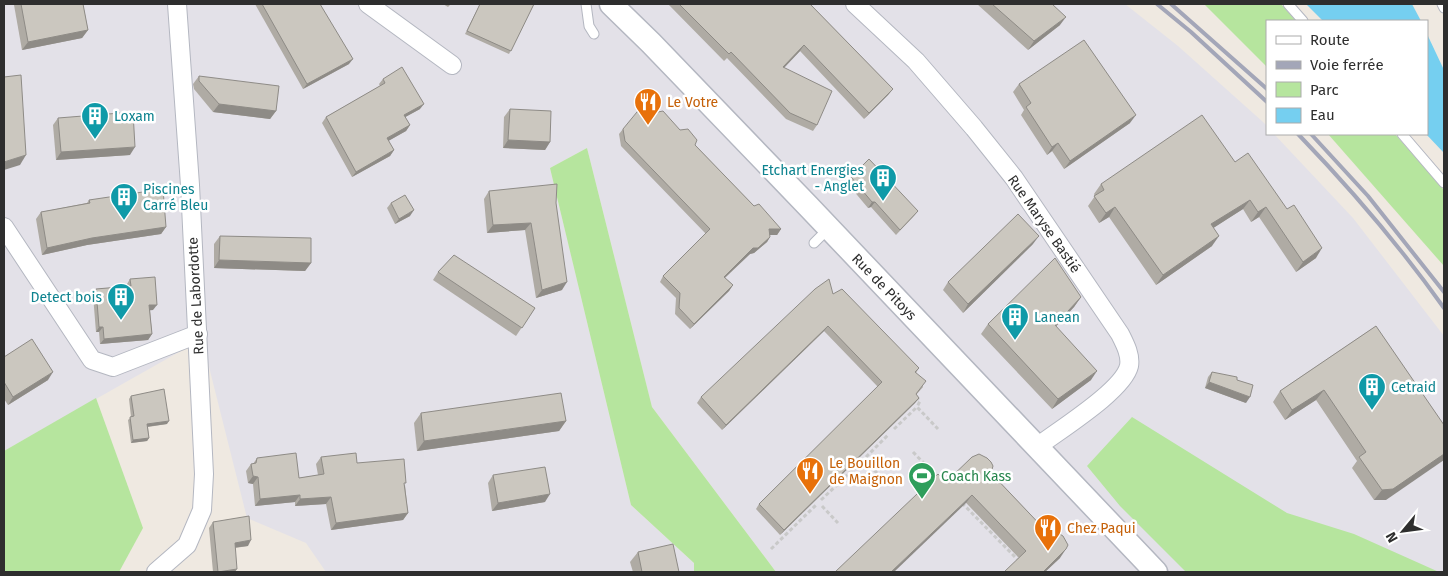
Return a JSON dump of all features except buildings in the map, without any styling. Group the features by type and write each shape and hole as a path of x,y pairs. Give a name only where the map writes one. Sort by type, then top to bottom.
{"street":[{"name":"Rue de Labordotte","path":"156,572 187,545 202,510 204,474 187,122 177,4"},
{"path":"368,4 452,65"},
{"name":"Rue de Pitoys","path":"610,4 651,43 821,236 1037,447 1156,572"},
{"name":"Rue Maryse Bastié","path":"855,4 916,61 980,134 1014,178 1120,334 1128,352 1129,366 1122,381 1097,403 1037,447"},
{"path":"4,227 92,360 113,367 198,334"}],"lane":[{"path":"586,4 589,26 594,34"},
{"path":"1288,4 1302,20"},
{"path":"1442,4 1444,8"},
{"path":"1403,135 1444,183"}],"path":[{"path":"894,429 917,407 920,401 914,394"},
{"path":"917,407 938,429"},
{"path":"884,480 866,459 888,435"},
{"path":"913,452 941,480"},
{"path":"825,510 823,499 860,463"},
{"path":"961,502 1023,565"},
{"path":"771,549 816,505"},
{"path":"822,506 838,523"}],"shaded area":[{"path":"4,4 1125,4 1178,46 1266,125 1266,135 1275,135 1353,218 1444,336 1444,572 776,572 652,407 587,148 550,168 631,505 694,563 694,572 326,572 306,543 247,518 202,339 4,451"}],"green space":[{"path":"1204,4 1281,4 1295,20 1266,20 1266,66"},
{"path":"1329,135 1396,135 1444,190 1444,266"},
{"path":"587,148 652,407 776,572 694,572 694,563 631,505 550,168"},
{"path":"96,398 143,528 119,572 4,572 4,451"},
{"path":"1132,417 1287,513 1354,534 1439,572 1186,572 1120,506 1087,466"}],"water":[{"path":"1306,4 1412,4 1420,20 1322,20"},
{"path":"1428,36 1444,70 1444,153 1427,135"}],"railway":[{"path":"1157,4 1191,32 1266,101"},
{"path":"1171,4 1266,88"},
{"path":"1299,135 1374,218 1444,308"},
{"path":"1312,135 1368,196 1444,292"}],"place":[{"name":"Le Votre","path":"648,126"},
{"name":"Loxam","path":"95,140"},
{"name":"Etchart Energies - Anglet","path":"883,202"},
{"name":"Piscines Carré Bleu","path":"124,221"},
{"name":"Detect bois","path":"121,321"},
{"name":"Lanean","path":"1015,341"},
{"name":"Cetraid","path":"1372,411"},
{"name":"Le Bouillon de Maignon","path":"810,495"},
{"name":"Coach Kass","path":"922,500"},
{"name":"Chez Paqui","path":"1048,552"}]}
